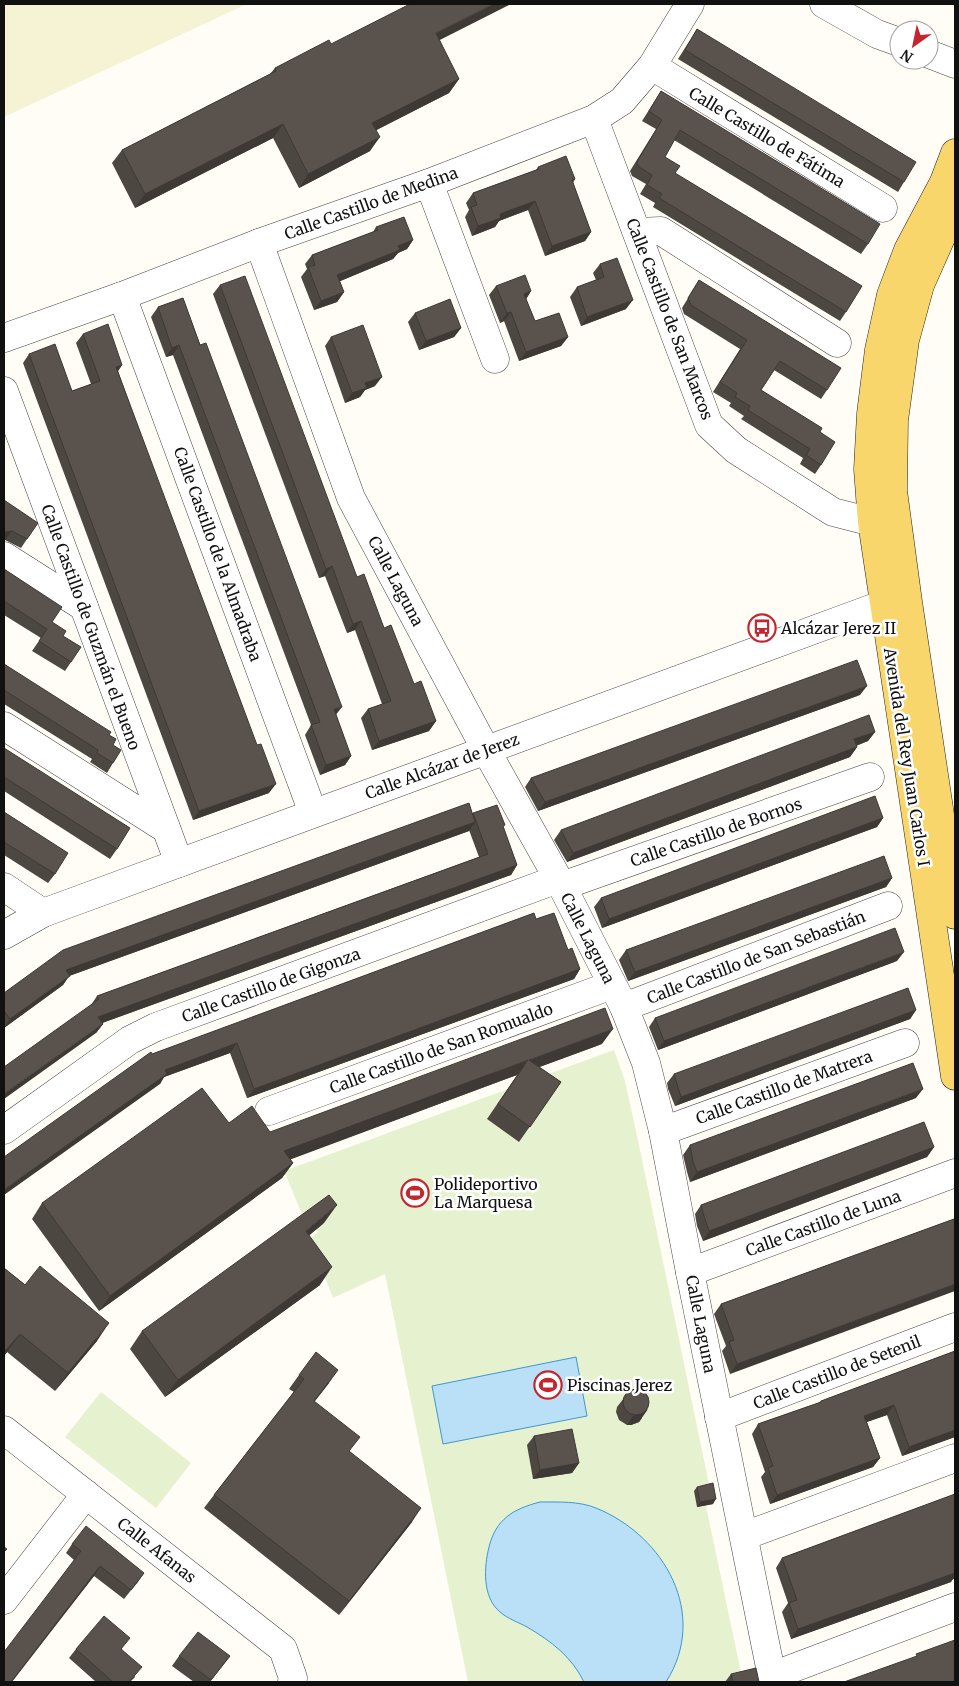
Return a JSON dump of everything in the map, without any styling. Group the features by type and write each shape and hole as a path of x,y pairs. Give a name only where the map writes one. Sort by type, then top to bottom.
{"main road":[{"name":"Avenida del Rey Juan Carlos I","path":"955,153 944,182 908,250 891,295 879,350 871,414 868,469 872,522 955,1076"},
{"name":"Avenida del Rey Juan Carlos I","path":"955,206 920,284 905,340 894,420 893,491 955,915"}],"street":[{"name":"Calle Castillo de Medina","path":"4,338 122,296 258,243 429,183 594,119 622,101 652,66 690,4"},
{"path":"824,4 877,34 889,38"},
{"path":"939,58 955,64"},
{"name":"Calle Castillo de Fátima","path":"652,66 883,208"},
{"name":"Calle Castillo de San Marcos","path":"594,119 709,425 736,450 834,512 872,522"},
{"path":"429,183 495,359"},
{"path":"637,232 661,231 837,343"},
{"name":"Calle Laguna","path":"258,243 351,498 486,750 560,882 618,996 646,1063 663,1131 772,1679"},
{"name":"Calle Castillo de la Almadraba","path":"122,296 313,813"},
{"name":"Calle Castillo de Guzmán el Bueno","path":"4,391 179,863"},
{"path":"4,556 84,607"},
{"name":"Calle Alcázar de Jerez","path":"4,935 43,913 884,604"},
{"path":"4,726 166,829"},
{"name":"Calle Castillo de Bornos","path":"560,882 870,777"},
{"name":"Calle Castillo de Gigonza","path":"4,1130 130,1040 156,1027 560,882"},
{"path":"4,887 43,913"},
{"name":"Calle Castillo de San Sebastián","path":"618,996 888,906"},
{"name":"Calle Castillo de San Romualdo","path":"269,1111 618,996"},
{"name":"Calle Castillo de Matrera","path":"663,1131 905,1042"},
{"name":"Calle Castillo de Luna","path":"690,1272 955,1173"},
{"name":"Calle Castillo de Setenil","path":"719,1417 955,1327"},
{"name":"Calle Afanas","path":"4,1430 283,1649 293,1678 292,1682"},
{"path":"744,1536 955,1458"},
{"path":"4,1600 86,1494"},
{"path":"772,1679 955,1607"}],"shaded area":[{"path":"4,4 247,4 4,117"}],"green space":[{"name":"Piscinas Jerez","path":"614,1050 625,1081 639,1145 713,1504 706,1506 743,1682 468,1682 385,1274 333,1298 310,1239 318,1232 305,1215 303,1217 284,1171"},
{"path":"101,1392 191,1463 156,1508 65,1437"}],"water":[{"path":"576,1357 587,1416 443,1444 432,1386"},
{"path":"540,1502 576,1503 596,1508 621,1521 642,1538 660,1558 673,1580 681,1605 683,1630 678,1656 666,1682 584,1682 560,1650 536,1632 510,1619 494,1606 487,1590 486,1581 487,1555 492,1537 501,1522 507,1517 522,1508"}],"building":[{"path":"410,4 494,4 436,33 459,79 372,123 380,137 308,174 283,124 145,194 122,150 276,71 275,68 329,40 331,44"},
{"path":"697,29 916,162 904,182 685,50"},
{"path":"661,91 880,224 868,244 680,130 665,157 680,166 675,173 862,286 846,312 659,198 662,194 647,185 652,175 639,167 637,162 662,120 649,111"},
{"path":"566,156 575,179 572,180 591,232 552,246 535,201 500,214 501,218 478,226 471,207 477,205 473,193 539,169 538,167"},
{"path":"404,217 413,240 398,246 400,250 337,275 344,292 321,301 308,267 315,265 312,255 378,230 376,227"},
{"path":"617,258 633,300 587,317 577,287 604,277 600,264"},
{"path":"525,275 531,291 524,294 535,321 559,313 568,337 526,352 511,312 507,313 496,286"},
{"path":"245,276 357,577 364,574 384,628 391,625 414,684 421,681 436,721 379,741 368,709 391,701 361,621 353,624 332,566 326,569 220,285"},
{"path":"699,280 841,368 827,390 780,361 761,390 822,428 820,432 835,442 821,465 806,455 810,449 748,410 750,406 735,397 737,393 720,382 747,340 691,305 688,298"},
{"path":"183,298 200,345 206,343 342,707 334,709 351,756 326,765 311,725 320,722 179,345 172,348 158,307"},
{"path":"450,299 461,328 426,341 415,313"},
{"path":"108,324 122,365 116,367 257,745 261,744 276,784 199,811 29,354 55,344 72,391 100,381 83,334"},
{"path":"363,325 382,377 365,383 367,388 352,393 331,337"},
{"path":"4,500 38,523 27,539 12,531 4,532"},
{"path":"4,569 62,607 52,622 66,631 63,636 81,647 71,662 39,641 47,629 4,601"},
{"path":"857,660 867,686 545,802 531,778"},
{"path":"4,664 111,732 109,735 116,739 113,745 121,750 113,763 97,753 98,750 4,690"},
{"path":"869,715 875,732 854,739 857,747 573,853 561,830"},
{"path":"4,748 130,828 117,849 4,777"},
{"path":"875,796 883,818 609,919 601,898"},
{"path":"469,803 475,822 66,970 70,976 10,1019 5,1012 4,1014 4,993 63,950"},
{"path":"497,805 517,865 98,1017 103,1024 4,1094 4,1067 99,999 97,996 488,854 473,813"},
{"path":"4,812 68,853 55,874 4,842"},
{"path":"884,856 892,878 635,972 626,950"},
{"path":"534,913 536,919 554,913 568,950 572,948 580,969 254,1089 237,1043 165,1070 167,1074 4,1190 4,1157 151,1052 152,1054"},
{"path":"895,928 904,952 664,1041 655,1018"},
{"path":"908,988 916,1010 681,1097 674,1074"},
{"path":"605,1008 613,1029 529,1060 561,1082 530,1127 498,1104 528,1060 284,1151 293,1163 110,1296 42,1203 202,1088 229,1123 252,1106 270,1132"},
{"path":"913,1063 923,1089 697,1172 690,1145"},
{"path":"924,1122 934,1147 709,1231 701,1205"},
{"path":"329,1195 337,1205 306,1231 332,1267 178,1380 142,1331"},
{"path":"954,1219 955,1284 737,1364 729,1342 734,1340 721,1304"},
{"path":"40,1266 109,1323 68,1373 20,1334 6,1350 4,1348 4,1268 25,1285"},
{"path":"955,1351 955,1430 909,1447 894,1405 864,1416 880,1458 777,1495 768,1468 773,1466 758,1424"},
{"path":"316,1352 338,1370 314,1401 360,1437 349,1451 421,1508 349,1601 214,1495 304,1379 299,1375"},
{"path":"636,1389 645,1393 649,1402 645,1411 636,1415 627,1411 623,1402 627,1393"},
{"path":"572,1429 579,1463 540,1470 534,1436"},
{"path":"713,1483 716,1499 700,1502 697,1487"},
{"path":"955,1494 955,1573 798,1629 789,1603 797,1600 782,1558"},
{"path":"86,1526 144,1573 131,1590 100,1566 11,1682 4,1682 4,1652 81,1551 72,1544"},
{"path":"104,1616 130,1638 121,1649 142,1667 129,1682 113,1682 76,1649"},
{"path":"198,1632 230,1656 211,1680 179,1656"},
{"path":"955,1640 955,1682 844,1682 917,1656 916,1654"},
{"path":"756,1668 759,1682 733,1682 731,1674"}],"place":[{"name":"Alcázar Jerez II","path":"762,628"},
{"name":"Polideportivo La Marquesa","path":"415,1193"},
{"name":"Piscinas Jerez","path":"548,1385"}]}
